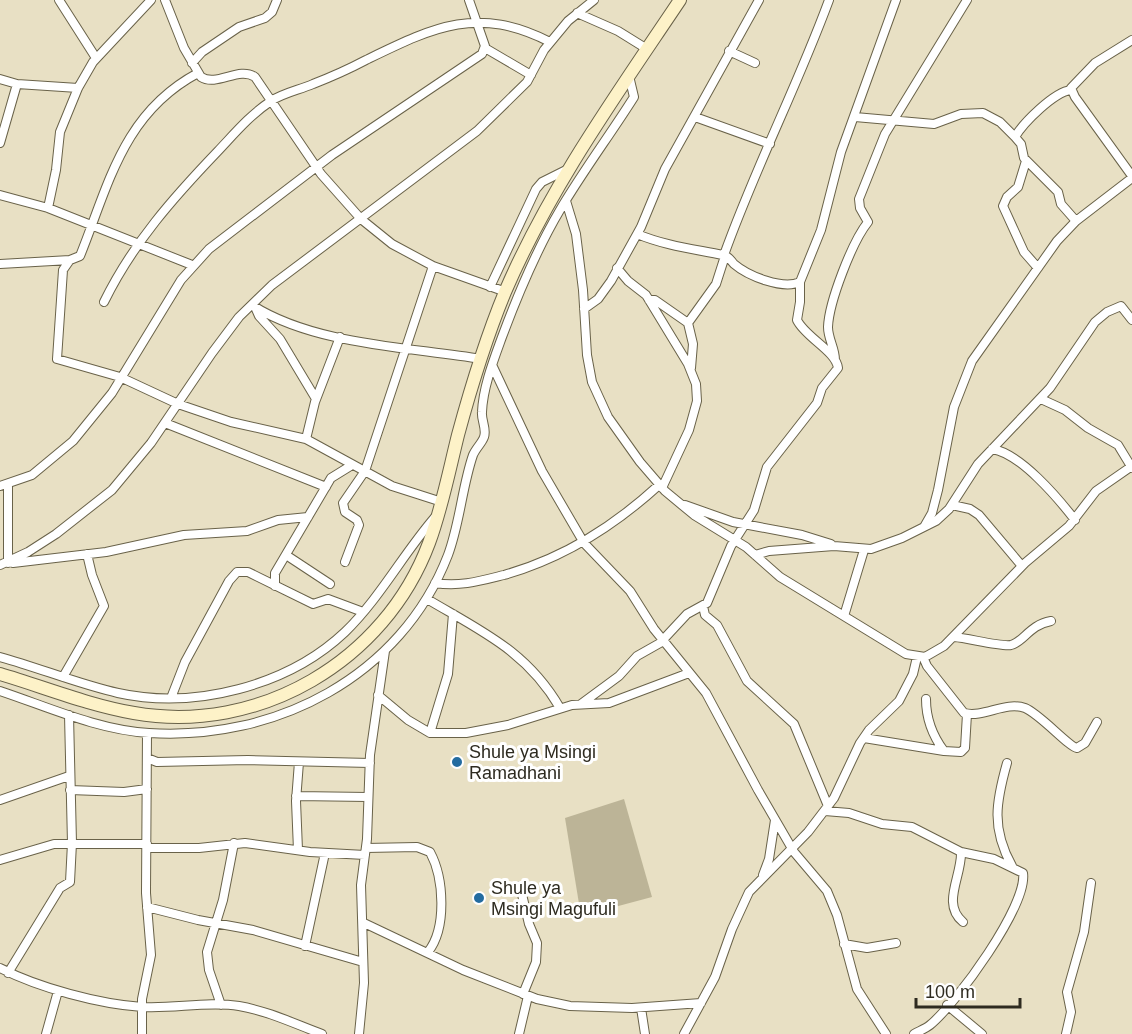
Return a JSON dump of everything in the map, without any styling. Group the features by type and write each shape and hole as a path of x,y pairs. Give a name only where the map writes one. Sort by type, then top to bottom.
{"main road":[{"path":"0,674 79,699 135,713 171,716 211,714 241,710 269,700 322,674 357,650 376,630 420,566 442,502 458,435 481,359 506,292 544,210 680,0"}],"street":[{"path":"59,0 96,58"},
{"path":"48,208 56,170 60,132 78,88 96,58 151,0"},
{"path":"165,0 198,74 206,80 251,74 259,82 316,167 361,219 392,244 433,266 506,292"},
{"path":"192,63 202,52 239,27 265,18 272,12 277,0"},
{"path":"469,0 485,48 531,75"},
{"path":"5,564 56,534 112,490 165,423 215,348 272,285 477,131 531,75 550,42 594,0"},
{"path":"584,309 598,299 637,234 665,169 759,0"},
{"path":"688,323 716,284 784,105 805,64 829,0"},
{"path":"835,360 802,329 797,320 800,282 821,230 841,152 896,0"},
{"path":"581,704 619,676 637,656 663,639 687,614 703,606 716,586 734,540 747,524 760,495 767,467 817,403 822,388 838,368 828,328 853,244 868,222 860,208 860,195 893,119 967,0"},
{"path":"578,13 618,31 647,49"},
{"path":"104,302 121,268 189,178 240,126 271,101 403,42 443,27 476,21 516,28 550,42"},
{"path":"1015,137 1040,109 1063,92 1071,90 1078,78 1095,63 1132,40"},
{"path":"5,564 4,486 32,476 73,441 120,377 192,266 230,231 316,167 480,57 485,48"},
{"path":"729,51 755,63"},
{"path":"0,264 69,260 80,256 89,225 113,168 139,123 168,93 198,74"},
{"path":"0,691 69,715 147,733 227,731 273,719 332,690 358,674 384,651 426,599 435,583 454,538 473,454 484,437 482,413 493,367 517,298 566,201 634,97 629,76"},
{"path":"0,79 17,84 78,88"},
{"path":"0,143 17,84"},
{"path":"924,526 932,513 952,418 964,375 976,354 1038,268 1076,221 1132,177 1071,90"},
{"path":"855,117 934,124 962,114 983,113 1000,122 1015,137 1026,160 1058,192 1061,204 1076,221"},
{"path":"695,117 770,144"},
{"path":"1026,160 1018,187 1007,197 1003,208 1024,252 1038,268"},
{"path":"490,287 536,189 542,182 569,169"},
{"path":"0,195 48,208 192,266"},
{"path":"566,201 576,234 587,355 600,403 616,430 661,487 682,505 755,555 780,577 873,636 920,657 967,714 965,748 961,752 864,738"},
{"path":"637,234 664,244 725,256 735,265 772,282 784,285 800,282"},
{"path":"69,260 62,276 57,359 120,377 178,404 243,425 306,438 397,489 442,502"},
{"path":"345,562 359,525 357,520 345,512 344,503 365,471 433,266"},
{"path":"435,583 457,585 480,581 541,563 584,543 661,487 689,430 697,395 691,371 649,300 643,292 628,281 617,267"},
{"path":"649,300 655,300 688,323 693,344 691,371"},
{"path":"254,306 290,325 340,337 481,359"},
{"path":"254,306 259,316 280,339 316,399"},
{"path":"682,505 747,524 802,535 834,546 864,550 902,538 936,521 952,505 975,468 1041,399 1099,317 1121,306 1132,320"},
{"path":"306,438 316,399 340,337"},
{"path":"493,367 542,471 584,543 630,591 663,639 710,699 775,820 791,846 831,899 857,989 886,1034"},
{"path":"920,657 936,652 954,637 1022,566 1075,520 1096,491 1132,467 1118,445 1088,428 1065,410 1041,399"},
{"path":"165,423 326,487"},
{"path":"992,449 1001,451 1029,472 1075,520"},
{"path":"275,586 275,573 326,487 335,474 352,465"},
{"path":"952,505 970,509 979,515 1022,566"},
{"path":"0,657 121,693 171,698 219,692 260,683 295,667 344,633 363,612 436,516"},
{"path":"5,564 141,546 184,535 248,531 278,520 308,517"},
{"path":"755,555 769,551 834,546"},
{"path":"844,616 864,550"},
{"path":"63,677 104,606 87,554"},
{"path":"286,555 330,584"},
{"path":"171,698 185,662 234,574 242,571 313,603 328,599 363,612"},
{"path":"260,578 275,573"},
{"path":"426,599 478,628 525,661 544,681 561,708"},
{"path":"703,606 705,615 717,626 747,681 794,724 826,809"},
{"path":"430,733 448,674 453,614"},
{"path":"954,637 1009,645 1019,640 1029,630 1051,621"},
{"path":"359,1034 363,1005 364,923 361,885 370,763 384,651"},
{"path":"684,1034 716,977 739,909 748,892 791,846 808,832 826,809 841,786 851,759 864,738 899,701 920,657"},
{"path":"378,695 408,720 430,733 466,733 500,726 561,708 612,702 689,673"},
{"path":"926,699 927,716 935,737 945,751"},
{"path":"967,714 1024,708 1061,733 1068,745 1077,748 1085,743 1097,722"},
{"path":"69,715 72,843 69,885 60,888 4,971 58,990 142,1007 221,1005 254,1009 322,1034"},
{"path":"142,1034 142,1007 151,955 147,906 147,733"},
{"path":"147,758 157,762 208,760 370,763"},
{"path":"298,850 296,796 299,762"},
{"path":"1007,763 996,818 1003,846 1012,866"},
{"path":"0,800 69,776"},
{"path":"70,790 124,792 147,789"},
{"path":"296,796 368,797"},
{"path":"826,809 849,813 882,825 912,827 961,852 1012,866 1021,870 1024,876 1014,904 991,950 929,1026 914,1034"},
{"path":"762,877 769,859 775,820"},
{"path":"0,860 31,849 72,843 199,848 234,843 261,844 325,853 417,847 430,852 434,861 441,905 437,941 428,952"},
{"path":"221,1005 208,959 209,944 217,923 234,843"},
{"path":"961,852 952,907 956,916 963,922"},
{"path":"305,946 325,853"},
{"path":"1066,1034 1071,1015 1067,992 1084,932 1091,883"},
{"path":"519,1034 526,995 536,962 537,943 529,924 520,886"},
{"path":"147,906 253,930 363,962"},
{"path":"364,923 463,970 526,995 570,1006 641,1008 701,1004"},
{"path":"844,945 867,948 896,943"},
{"path":"46,1034 58,990"},
{"path":"947,1005 982,1034"},
{"path":"641,1008 645,1034"}],"shaded area":[{"path":"624,799 652,897 581,916 565,818"}],"place":[{"name":"Shule ya Msingi Ramadhani","path":"457,762"},
{"name":"Shule ya Msingi Magufuli","path":"479,898"}]}
